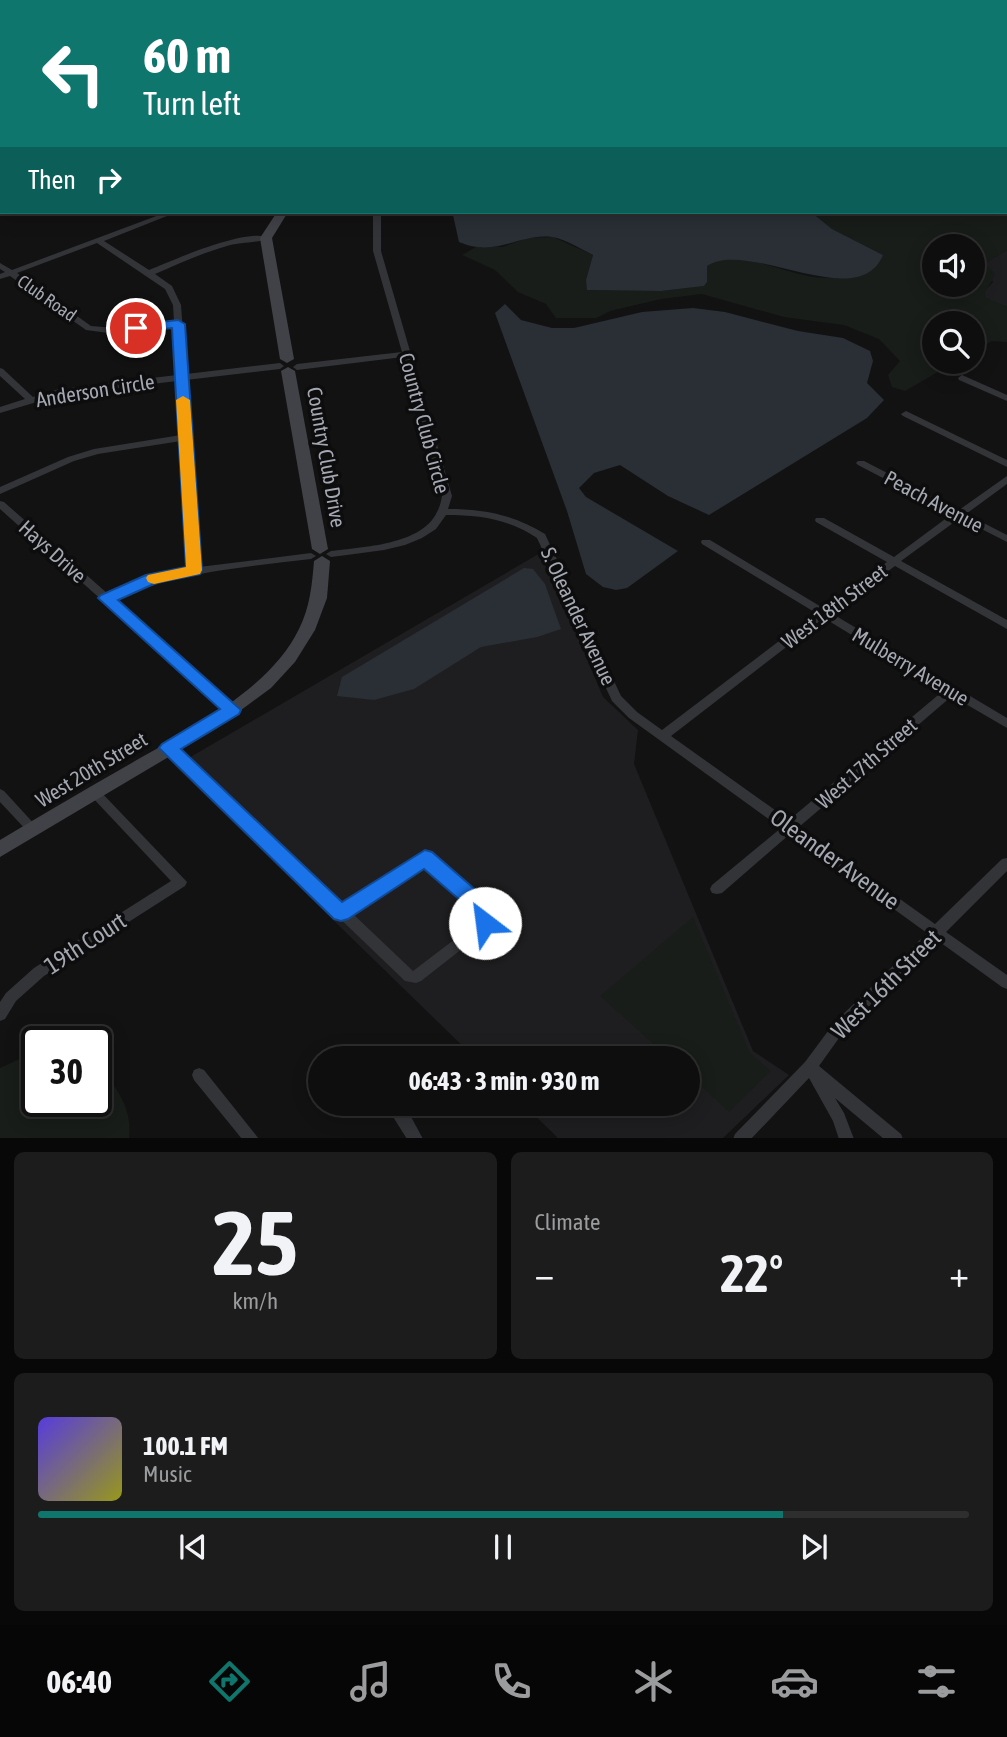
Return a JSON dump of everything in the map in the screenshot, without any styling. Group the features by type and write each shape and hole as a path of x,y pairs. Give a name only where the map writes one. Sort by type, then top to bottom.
{"street":[{"path":"0,277 168,214"},
{"path":"149,273 224,244 247,238 266,238 281,214"},
{"name":"Country Club Circle","path":"106,598 152,579 194,570 393,546 423,532 444,512 447,495 377,251 377,214"},
{"name":"Country Club Drive","path":"169,748 232,710 269,681 302,641 319,599 321,555 266,238"},
{"path":"98,240 149,273 169,288 174,296 194,570"},
{"name":"Club Road","path":"0,265 89,327 116,331 178,324"},
{"name":"Anderson Circle","path":"0,410 30,399 89,388 407,354"},
{"path":"0,372 30,399"},
{"path":"962,378 1007,398"},
{"path":"906,414 1007,464"},
{"path":"0,491 71,459 97,451 186,437"},
{"name":"Peach Avenue","path":"861,463 1007,539"},
{"name":"West 18th Street","path":"662,736 1007,479"},
{"name":"Hays Drive","path":"0,504 232,710"},
{"name":"S. Oleander Avenue","path":"444,512 502,516 522,523 541,536 616,698 633,715 662,736"},
{"path":"820,520 1007,625"},
{"name":"Mulberry Avenue","path":"706,542 1007,724"},
{"name":"West 17th Street","path":"717,889 951,690"},
{"name":"Oleander Avenue","path":"662,736 1007,983"},
{"path":"169,748 341,913 412,979 485,923 486,911 428,860 421,858 341,913"},
{"name":"West 20th Street","path":"0,849 169,748"},
{"name":"19th Court","path":"0,1015 11,997 39,972 180,882 95,793"},
{"path":"0,794 33,830"},
{"name":"West 16th Street","path":"741,1138 810,1067 839,1027 1007,863"},
{"path":"810,1067 839,1118 847,1138"},
{"path":"810,1067 894,1138"},
{"path":"199,1075 251,1138"},
{"path":"402,1116 415,1138"}],"shaded area":[{"path":"813,214 1007,214 1007,250 985,263 985,234 922,234 922,297 984,297 1007,307 1007,342 992,341 985,345 985,311 922,311 922,374 934,374 905,391 892,387 888,375 900,361 879,339 844,325 784,317 702,294 661,299 610,311 596,318 556,318 546,304 518,292 495,270 462,255 476,247 503,247 526,238 553,237 593,255 586,280 588,290 661,291 704,286 707,282 707,266 721,260 752,261 819,278 846,274 883,255 832,229"},
{"path":"813,214 832,229 883,255 870,272 851,278 827,277 748,261 725,260 707,266 707,282 704,286 661,291 587,290 586,280 593,255 552,237 529,238 496,246 472,246 459,242 453,215"},
{"path":"1007,250 1007,307 984,298 985,291 993,282 985,263"},
{"path":"985,265 995,273 985,294"},
{"path":"505,304 521,320 552,328 574,328 642,312 693,308 725,312 798,331 843,338 870,351 873,361 867,383 884,400 867,418 709,515 668,496 620,465 594,473 579,488 586,497 678,551 627,588 616,590 603,587 586,574 567,511 495,313"},
{"path":"542,552 603,697 638,730 634,764 753,1051 789,1075 723,1138 558,1138 535,1116 700,1116 700,1046 463,1046 175,766"},
{"path":"524,568 533,569 545,584 561,629 537,637 481,647 414,689 374,700 337,696 342,677"},
{"path":"693,917 750,1053 771,1071 729,1112 700,1085 700,1046 656,1046 600,996"},
{"path":"21,1058 21,1117 112,1117 112,1084 126,1107 129,1138 0,1138 0,1068"}],"slow traffic":[{"path":"154,578 194,570 183,400"}],"route":[{"path":"136,328 178,324 194,570 135,584 106,598 232,710 169,748 341,913 421,858 425,858 486,911 488,919 485,923"}]}
